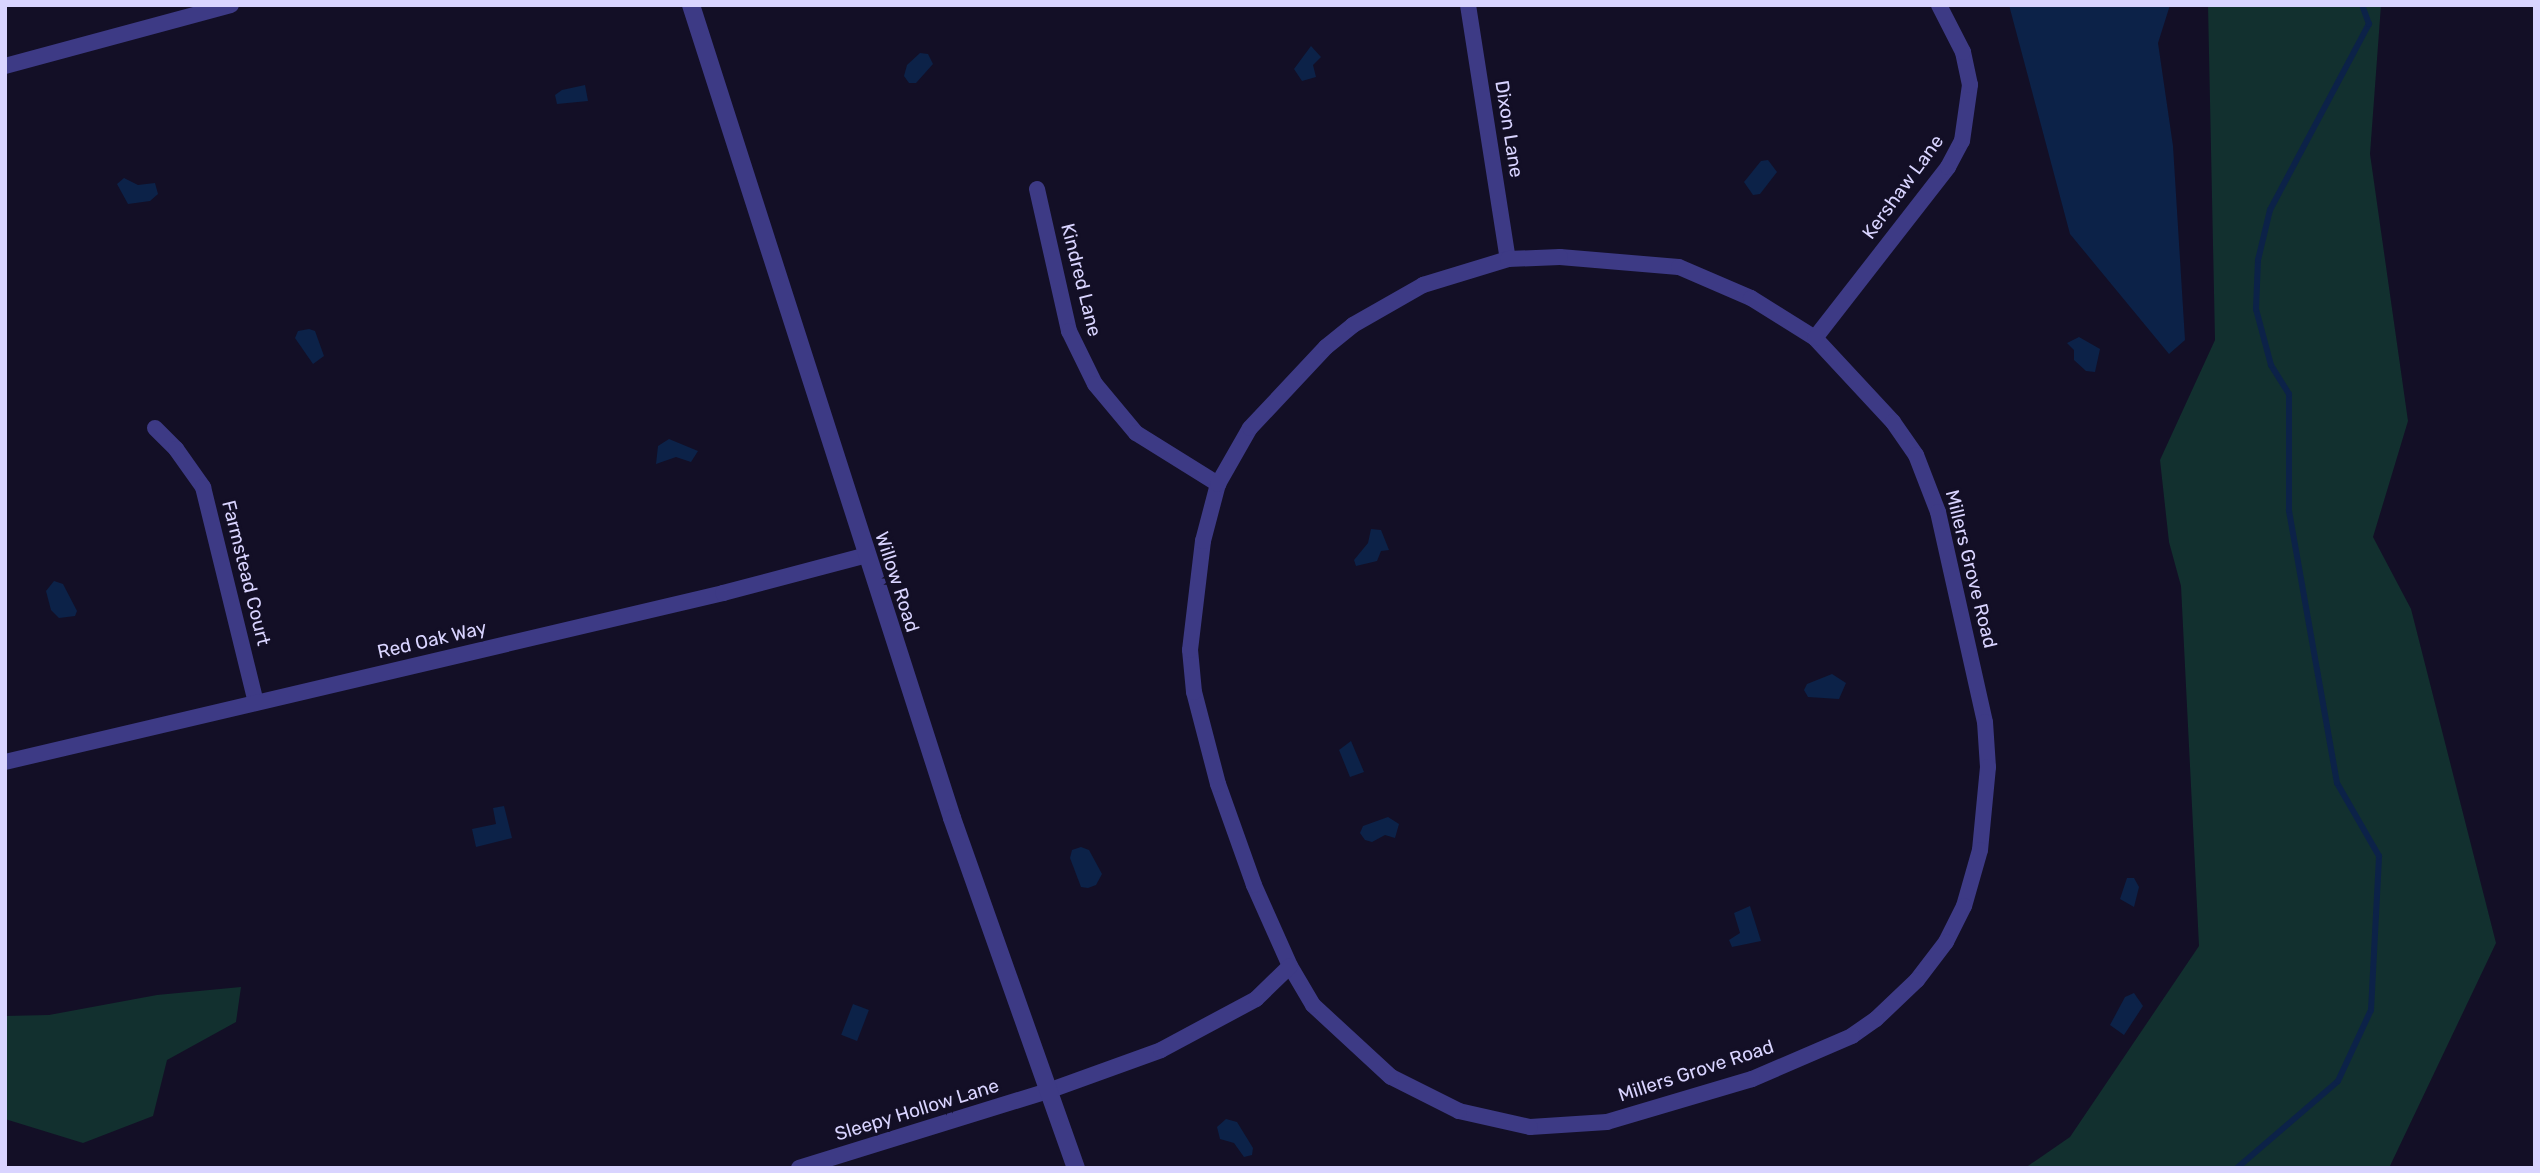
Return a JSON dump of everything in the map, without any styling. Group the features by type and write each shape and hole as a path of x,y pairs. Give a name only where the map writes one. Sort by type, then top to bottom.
{"street":[{"path":"5,65 231,5"},
{"name":"Willow Road","path":"691,5 867,555 1076,1168"},
{"name":"Dixon Lane","path":"1468,5 1508,259"},
{"name":"Kershaw Lane","path":"1815,338 1948,167 1962,142 1970,85 1963,52 1939,5"},
{"name":"Kindred Lane","path":"1037,189 1069,331 1095,384 1136,433 1218,484"},
{"name":"Millers Grove Road","path":"1560,257 1679,267 1751,298 1815,338 1894,422 1916,455 1938,512 1985,722 1988,767 1980,850 1964,906 1946,942 1917,980 1852,1036 1752,1079 1607,1122 1530,1127 1459,1111 1391,1077 1313,1005 1290,966 1217,784 1194,692 1190,650 1203,541 1218,484 1250,428 1353,325 1423,285 1508,259 1560,257"},
{"name":"Farmstead Court","path":"155,428 176,449 203,487 256,703"},
{"name":"Red Oak Way","path":"5,762 867,555"},
{"path":"1048,1091 1161,1049 1256,999 1290,966"},
{"name":"Sleepy Hollow Lane","path":"799,1168 1048,1091"}],"green space":[{"path":"2208,5 2381,5 2370,154 2408,421 2373,537 2411,609 2496,943 2389,1168 2025,1168 2070,1137 2199,946 2181,586 2169,542 2160,460 2215,340"},
{"path":"241,987 236,1022 167,1060 153,1116 83,1143 5,1119 5,1016 49,1015 157,995"}],"water":[{"path":"2009,5 2170,5 2158,43 2173,146 2185,340 2169,354 2070,234"},
{"path":"1311,46 1321,57 1313,65 1316,77 1302,81 1294,69"},
{"path":"920,53 928,54 933,64 916,83 909,83 904,76 907,65"},
{"path":"585,85 588,101 557,104 555,95 562,90"},
{"path":"1768,160 1777,172 1760,194 1753,195 1744,182 1761,161"},
{"path":"124,178 138,185 155,183 158,194 150,201 128,204 117,184"},
{"path":"298,331 315,331 324,356 313,364 295,338"},
{"path":"2079,337 2100,349 2095,372 2086,371 2074,360 2074,350 2067,343"},
{"path":"669,439 698,451 691,462 676,457 656,464 658,446"},
{"path":"1371,529 1381,530 1389,550 1381,551 1377,561 1356,566 1354,560 1368,543"},
{"path":"54,581 63,584 77,611 75,616 59,618 51,610 46,591"},
{"path":"1832,674 1846,683 1839,699 1808,697 1804,690 1807,684"},
{"path":"1351,741 1364,772 1350,777 1339,750"},
{"path":"504,806 512,838 476,847 472,829 496,824 493,808"},
{"path":"1388,817 1399,824 1395,838 1385,835 1372,842 1365,840 1360,833 1363,826"},
{"path":"1081,847 1089,850 1102,874 1096,885 1088,888 1081,887 1070,858 1072,850"},
{"path":"2127,878 2134,878 2139,887 2134,907 2120,899"},
{"path":"1750,906 1761,941 1732,947 1729,940 1740,933 1734,913"},
{"path":"2134,993 2143,1006 2124,1035 2110,1025 2125,997"},
{"path":"853,1004 869,1010 857,1041 841,1035"},
{"path":"1226,1119 1237,1122 1253,1148 1252,1155 1244,1157 1234,1143 1220,1139 1217,1127"}],"waterway":[{"path":"2237,1168 2338,1081 2371,1010 2379,856 2337,783 2289,510 2289,394 2271,365 2256,309 2258,260 2270,210 2369,24 2362,5"}]}
